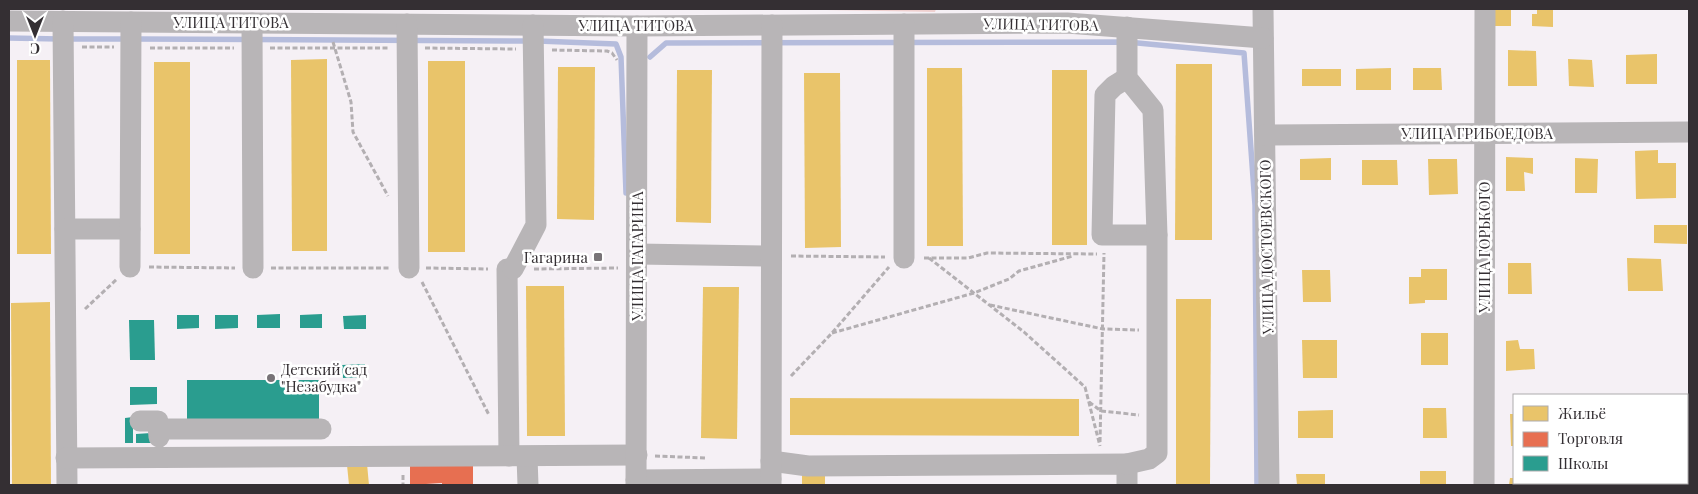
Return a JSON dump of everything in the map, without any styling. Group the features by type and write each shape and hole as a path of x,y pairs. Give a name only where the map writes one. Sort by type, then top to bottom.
{"street":[{"name":"УЛИЦА ДОСТОЕВСКОГО","path":"1263,9 1269,485"},
{"name":"УЛИЦА ГОРЬКОГО","path":"1484,485 1485,9"},
{"name":"УЛИЦА ТИТОВА","path":"9,21 252,23 318,16 407,24 637,26 1067,23 1263,38"},
{"path":"63,21 67,485"},
{"path":"130,267 131,22"},
{"path":"252,23 253,268"},
{"path":"407,24 412,268"},
{"path":"901,257 904,24"},
{"path":"528,485 518,456 510,269 536,225 533,25"},
{"path":"771,475 772,25"},
{"name":"УЛИЦА ГАГАРИНА","path":"636,483 637,455 628,258 637,26"},
{"path":"636,483 771,475 808,466 1101,455 1127,464 1149,459 1157,453 1157,235 1153,110 1127,78 1127,27"},
{"path":"1127,78 1114,86 1105,95 1103,245 1157,235"},
{"name":"УЛИЦА ГРИБОЕДОВА","path":"1265,135 1689,132"},
{"path":"65,229 130,229"},
{"path":"628,258 771,256"},
{"path":"160,458 149,425 321,429"},
{"path":"66,458 637,455"},
{"path":"1127,464 1127,485"}],"path":[{"path":"333,43 351,102 353,132 390,201"},
{"path":"64,47 408,48 607,51 612,52 618,61"},
{"path":"832,333 974,293 1009,279 1019,271 1103,245"},
{"path":"1103,245 1113,255"},
{"path":"1101,455 1103,245"},
{"path":"771,256 968,258 987,253 1078,254"},
{"path":"771,396 832,333 901,257"},
{"path":"65,326 130,267 618,268 628,258"},
{"path":"928,258 1024,332 1085,387 1101,455"},
{"path":"412,268 492,422"},
{"path":"618,268 618,278"},
{"path":"989,305 1103,329 1157,331"},
{"path":"1089,401 1101,411 1157,417"}],"shaded area":[{"path":"771,9 936,9 935,12"}],"building: Жильё":[{"path":"1492,9 1511,9 1511,26 1492,26"},
{"path":"1537,9 1553,9 1553,27 1532,26 1532,14 1537,14"},
{"path":"1508,50 1536,51 1537,86 1508,86"},
{"path":"1657,54 1657,84 1626,84 1626,55"},
{"path":"327,59 327,251 292,251 291,60"},
{"path":"1568,59 1592,60 1594,87 1569,86"},
{"path":"17,60 50,60 51,254 17,254"},
{"path":"428,61 465,61 465,252 428,252"},
{"path":"154,62 190,62 190,254 154,254"},
{"path":"1176,64 1212,64 1212,240 1175,240"},
{"path":"558,67 595,67 594,220 557,219"},
{"path":"927,68 962,68 963,246 927,246"},
{"path":"1391,68 1391,90 1356,90 1356,69"},
{"path":"1413,68 1441,68 1442,90 1413,90"},
{"path":"1302,69 1341,69 1341,86 1302,86"},
{"path":"677,70 712,70 711,223 676,222"},
{"path":"1052,70 1087,70 1087,245 1052,245"},
{"path":"804,73 840,73 841,247 805,248"},
{"path":"1658,150 1658,163 1676,163 1676,198 1636,199 1635,151"},
{"path":"1506,157 1533,158 1533,174 1524,172 1525,191 1506,191"},
{"path":"1331,158 1331,180 1300,180 1300,159"},
{"path":"1575,158 1598,159 1597,193 1575,193"},
{"path":"1428,159 1457,159 1458,194 1429,195"},
{"path":"1362,160 1397,160 1398,185 1362,185"},
{"path":"1654,225 1687,225 1687,244 1654,243"},
{"path":"1627,258 1661,259 1663,291 1628,291"},
{"path":"1508,263 1531,263 1532,294 1508,294"},
{"path":"1421,269 1447,269 1447,300 1425,300 1425,303 1409,304 1409,277 1421,277"},
{"path":"1302,270 1330,270 1331,302 1303,302"},
{"path":"526,286 564,286 565,436 527,436"},
{"path":"703,287 739,287 737,439 701,438"},
{"path":"1176,299 1211,299 1210,485 1176,485"},
{"path":"50,302 51,485 12,485 11,303"},
{"path":"1421,333 1448,333 1448,365 1421,365"},
{"path":"1302,340 1337,340 1337,378 1303,378"},
{"path":"1518,340 1520,349 1534,349 1535,369 1506,371 1506,341"},
{"path":"790,398 1079,399 1079,436 790,435"},
{"path":"1423,408 1446,408 1447,438 1423,438"},
{"path":"1333,410 1333,438 1298,438 1298,411"},
{"path":"1510,414 1513,414 1513,446 1511,446"},
{"path":"367,464 369,485 349,485 347,465"},
{"path":"1420,471 1446,471 1446,485 1420,485"},
{"path":"1296,474 1325,474 1325,485 1297,485"},
{"path":"802,475 825,475 825,485 802,485"},
{"path":"1510,478 1513,478 1513,484 1532,484 1532,485 1509,485"},
{"path":"1620,484 1662,484 1662,485"}],"building: Торговля":[{"path":"410,462 473,465 473,485 442,485 442,483 410,485"}],"building: Школы":[{"path":"280,314 280,328 257,328 257,315"},
{"path":"322,314 322,328 300,328 300,315"},
{"path":"177,315 199,315 199,328 177,329"},
{"path":"215,315 238,315 238,328 215,329"},
{"path":"366,315 366,329 344,329 343,316"},
{"path":"129,320 154,320 155,360 130,360"},
{"path":"365,364 365,377 343,378 342,365"},
{"path":"187,380 319,380 319,419 187,419"},
{"path":"130,387 157,387 157,404 130,405"},
{"path":"133,417 133,443 125,443 125,418"},
{"path":"151,433 151,443 136,443 136,434"}],"waterway":[{"path":"9,38 59,39"},
{"path":"68,39 126,39"},
{"path":"136,39 529,41"},
{"path":"538,41 616,44 621,57 626,193"},
{"path":"650,57 666,43 1127,42 1244,53 1255,205 1257,485"}],"place":[{"name":"Гагарина","path":"598,257"},
{"name":"Детский сад \"Незабудка\"","path":"271,378"}]}
